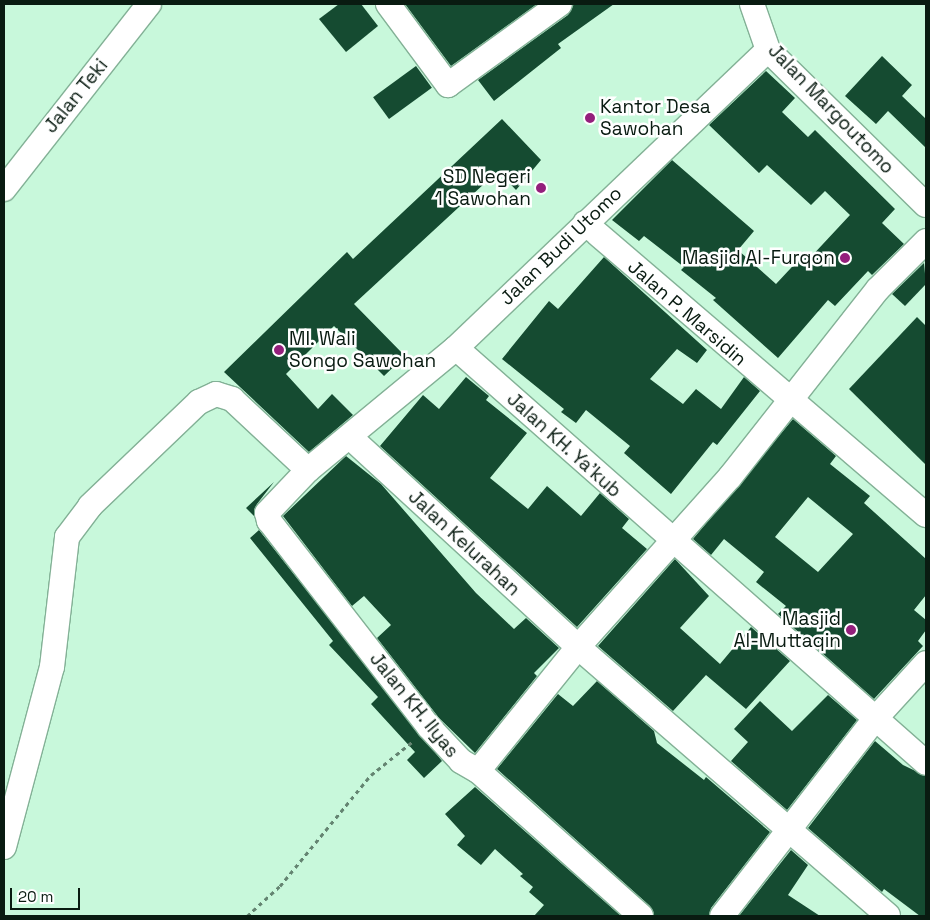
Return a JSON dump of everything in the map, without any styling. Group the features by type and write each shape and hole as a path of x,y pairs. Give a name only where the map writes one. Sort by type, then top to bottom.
{"street":[{"name":"Jalan Teki","path":"4,189 149,4"},
{"path":"388,4 448,85 560,4"},
{"name":"Jalan Margoutomo","path":"752,4 768,50 926,205"},
{"name":"Jalan Budi Utomo","path":"272,506 308,470 351,438 456,348 768,50"},
{"name":"Jalan P. Marsidin","path":"584,224 926,515"},
{"path":"478,771 578,647 671,542 791,401 878,289 926,241"},
{"name":"Jalan KH. Ya'kub","path":"456,348 671,542 874,720 926,763"},
{"path":"4,847 52,667 66,537 90,506 198,402 216,394 232,399 308,470"},
{"name":"Jalan Kelurahan","path":"351,438 578,647 888,916"},
{"name":"Jalan KH. Ilyas","path":"272,506 267,514 269,521 430,727 461,761 478,771 641,916"},
{"path":"722,916 874,720 926,663"}],"path":[{"path":"247,916 280,886 371,776 430,727"}],"building":[{"path":"339,4 361,4 378,26 346,52 319,19"},
{"path":"405,4 537,4 451,66"},
{"path":"574,4 614,4 558,44 561,48 494,101 478,80 568,15"},
{"path":"882,56 912,85 902,96 926,119 926,148 888,111 876,124 845,96"},
{"path":"416,66 432,88 389,119 373,97"},
{"path":"766,71 795,98 782,112 808,137 815,130 895,209 882,223 904,244 872,275 868,271 835,306 828,300 778,358 713,300 716,298 681,270 684,267 644,236 639,241 612,220 672,160 754,231 738,250 776,284 804,254 809,259 850,215 825,191 811,205 767,165 759,173 709,125"},
{"name":"MI. Wali Songo Sawohan","path":"502,119 541,160 516,190 498,171 354,304 405,356 384,376 334,326 286,374 318,409 332,394 353,415 309,452 224,372 347,252 353,259"},
{"path":"604,257 707,350 697,363 677,349 650,379 683,404 696,389 721,409 744,377 760,391 717,445 713,442 671,494 624,453 630,446 586,410 576,423 561,412 564,409 502,359 549,301 558,309"},
{"path":"924,263 926,284 905,306 892,294"},
{"path":"917,317 926,326 926,465 849,389"},
{"path":"466,377 489,396 486,400 527,433 490,478 528,509 547,486 581,516 600,493 629,519 622,528 647,549 577,627 380,446 423,395 439,409"},
{"path":"793,419 836,456 830,464 870,496 864,503 926,559 926,595 914,610 926,620 926,630 918,641 923,646 874,699 778,614 786,606 756,582 764,572 724,539 711,555 693,539","holes":["808,497 853,534 818,572 775,537"]},
{"path":"346,456 381,484 476,593 514,629 526,618 559,648 534,673 537,676 475,753 439,718 377,638 391,625 364,596 352,606 283,516"},
{"path":"274,482 257,504 254,516 246,508"},
{"path":"259,530 442,761 424,778 407,760 415,752 371,704 378,697 329,645 333,641 250,538"},
{"path":"675,559 709,596 680,628 720,664 751,627 790,661 746,709 706,675 673,711 598,646"},
{"path":"597,681 654,731 657,743 704,780 706,777 770,832 711,908 709,916 654,916 650,906 497,769 558,694 573,706"},
{"path":"828,695 857,720 787,810 731,761 748,742 734,729 760,701 792,731"},
{"path":"875,741 903,765 926,776 926,916 920,916 884,889 882,892 808,828"},
{"path":"475,787 621,916 534,916 544,905 529,892 533,887 520,876 523,874 495,849 481,865 457,845 465,836 445,814"},
{"path":"791,850 808,865 788,895 820,916 739,916"}],"place":[{"name":"Kantor Desa Sawohan","path":"590,118"},
{"name":"SD Negeri 1 Sawohan","path":"541,188"},
{"name":"Masjid Al-Furqon","path":"845,258"},
{"name":"MI. Wali Songo Sawohan","path":"279,350"},
{"name":"Masjid Al-Muttaqin","path":"851,630"}]}
